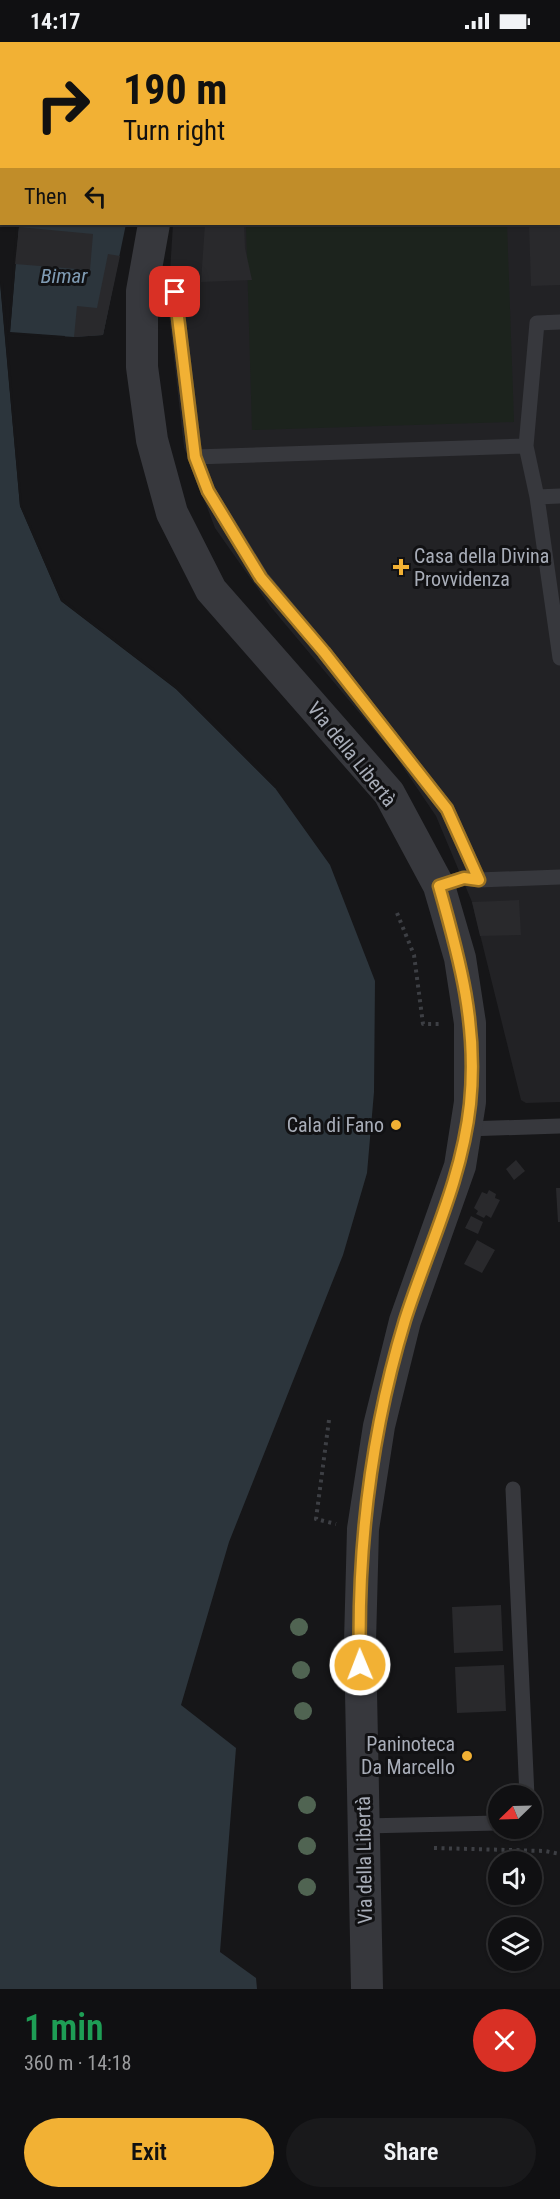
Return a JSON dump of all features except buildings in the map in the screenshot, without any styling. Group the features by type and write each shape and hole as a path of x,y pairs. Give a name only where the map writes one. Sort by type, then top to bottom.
{"street":[{"name":"Via della Libertà","path":"154,225 142,291 142,367 152,440 172,513 211,590 389,794 439,886 460,958 471,1023 470,1102 460,1166 405,1321 379,1426 363,1529 360,1642 367,1989"}],"lane":[{"path":"175,292 195,457 208,491 261,578 324,652 447,809 479,880"},
{"path":"560,322 537,323 526,446 537,497 560,658"},
{"path":"195,457 526,446"},
{"path":"537,497 560,496"},
{"path":"439,886 464,878 479,880 560,877"},
{"path":"466,1129 560,1126"},
{"path":"513,1490 526,1785"},
{"path":"364,1826 488,1823"}],"path":[{"path":"397,913 414,954 423,1024 471,1023"},
{"path":"329,1420 316,1519 363,1529"},
{"path":"432,1848 545,1851 560,1854"}],"shaded area":[{"name":"Casa della Divina Provvidenza","path":"173,225 560,225 560,1102 526,1103 521,1100 472,902 436,816 394,754 270,606 215,528 184,447 168,305"},
{"path":"246,225 507,225 514,422 252,430"}],"water":[{"name":"Bimar","path":"19,225 126,225 103,335 74,337 10,333"},
{"path":"0,283 20,506 61,601 176,689 275,788 330,865 375,981 374,1092 367,1173 343,1255 229,1542 181,1705 236,1748 220,1952 256,1978 257,1989 0,1989"}],"pier":[{"path":"16,225 19,225 10,332 65,336 64,339 8,334"},
{"path":"0,280 3,283 22,505 63,599 178,687 277,785 275,788 176,689 61,601 20,506"}],"place":[{"name":"Casa della Divina Provvidenza","path":"401,567"},
{"name":"Cala di Fano","path":"396,1125"},
{"name":"Paninoteca Da Marcello","path":"467,1756"}],"route":[{"path":"175,292 195,457 208,491 261,578 324,652 447,809 479,880 464,878 439,886 460,958 471,1023 470,1102 460,1166 405,1321 379,1426 363,1529 360,1665"}]}
